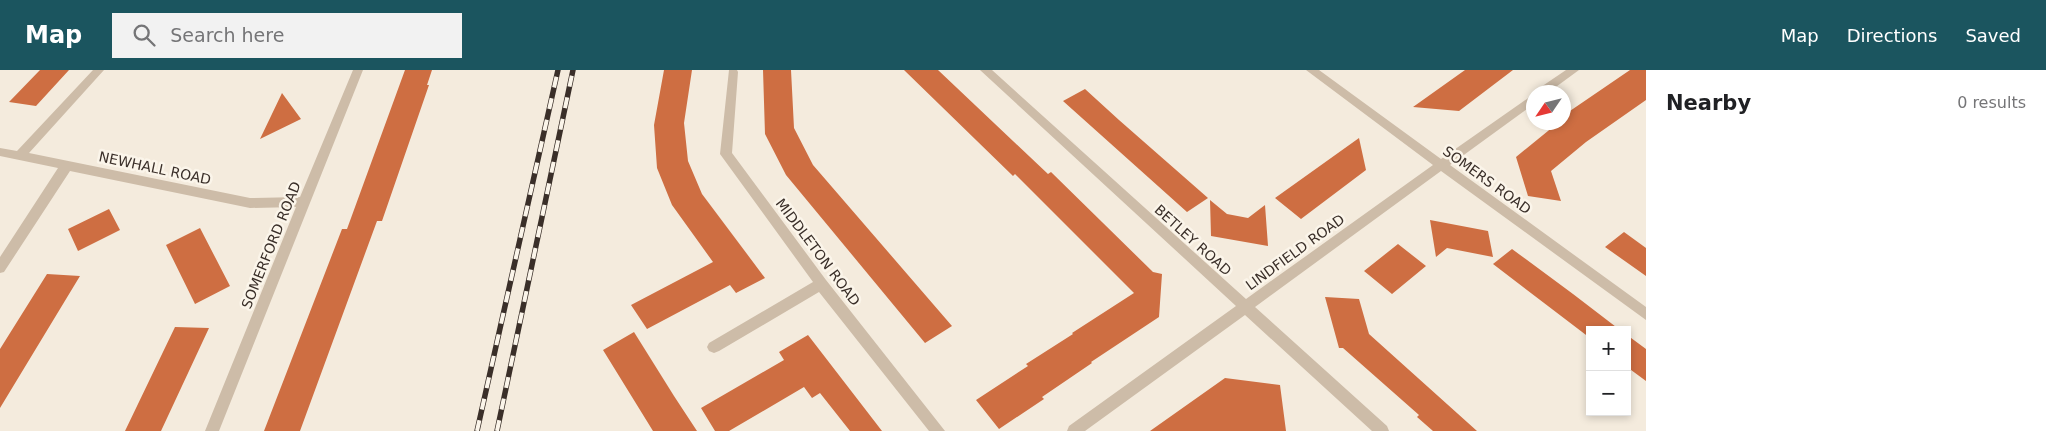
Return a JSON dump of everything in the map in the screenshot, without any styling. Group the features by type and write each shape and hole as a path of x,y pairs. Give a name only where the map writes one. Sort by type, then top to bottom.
{"street":[{"path":"20,156 99,70"},
{"name":"SOMERFORD ROAD","path":"212,431 358,70"},
{"name":"BETLEY ROAD","path":"985,70 1244,308 1382,431"},
{"name":"SOMERS ROAD","path":"1311,70 1646,314"},
{"path":"1552,85 1574,70"},
{"name":"MIDDLETON ROAD","path":"733,72 726,154 821,284 938,431"},
{"name":"LINDFIELD ROAD","path":"1074,431 1526,104"},
{"name":"NEWHALL ROAD","path":"0,152 250,203 304,202"},
{"path":"0,268 67,165"},
{"path":"714,347 821,284"}],"building":[{"path":"40,70 69,70 36,106 9,102"},
{"path":"405,70 432,70 427,85 429,85 382,221 377,221 300,431 264,431 342,229 347,229"},
{"path":"664,70 692,70 684,123 688,161 702,194 765,278 736,293 730,285 647,329 631,305 713,262 672,205 657,168 654,125"},
{"path":"763,70 791,70 794,128 813,165 952,326 925,343 786,175 765,134"},
{"path":"904,70 938,70 1048,174 1051,172 1153,272 1162,274 1159,317 1091,362 1042,397 1044,399 999,429 976,400 1028,366 1026,364 1134,293 1015,174 1013,176"},
{"path":"1465,70 1513,70 1459,111 1413,107"},
{"path":"1630,70 1646,70 1646,100 1586,142 1551,171 1561,201 1528,196 1516,157 1549,130 1571,130 1571,110"},
{"path":"1085,89 1208,198 1187,212 1063,101"},
{"path":"282,93 301,119 260,139"},
{"path":"1359,138 1366,170 1301,219 1275,198"},
{"path":"1210,200 1227,214 1248,218 1265,205 1268,246 1211,236"},
{"path":"109,209 120,230 78,251 68,229"},
{"path":"1430,220 1488,231 1493,257 1447,248 1436,257"},
{"path":"200,228 230,286 195,304 166,245"},
{"path":"1624,232 1646,248 1646,276 1605,247"},
{"path":"1398,244 1426,266 1392,294 1364,271"},
{"path":"1512,249 1615,326 1586,326 1586,335 1493,264"},
{"path":"47,274 80,276 0,408 0,349"},
{"path":"1325,297 1359,299 1369,334 1477,431 1433,431 1417,417 1419,415 1343,348 1339,348"},
{"path":"175,327 209,328 161,431 125,431"},
{"path":"634,332 697,431 653,431 603,350"},
{"path":"808,335 882,431 850,431 820,393 812,398 804,387 729,431 715,431 701,408 784,360 779,352"},
{"path":"1631,338 1646,349 1646,381 1631,370"},
{"path":"1225,378 1280,385 1286,431 1150,431"}],"railway":[{"path":"477,431 558,70"},
{"path":"497,431 573,70"}]}
